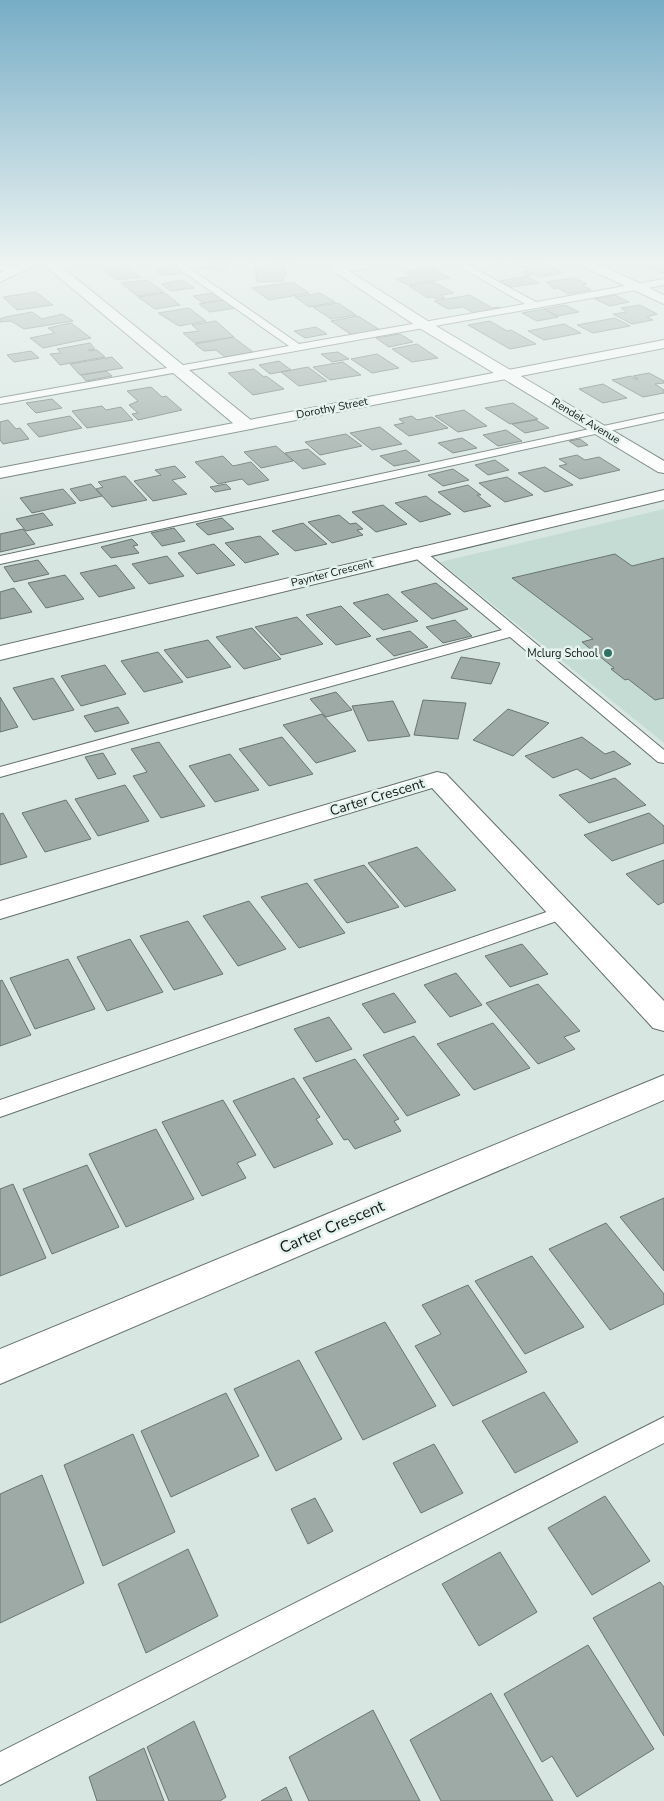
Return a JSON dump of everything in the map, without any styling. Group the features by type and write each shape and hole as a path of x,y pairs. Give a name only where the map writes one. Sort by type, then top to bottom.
{"street":[{"path":"150,347 246,425"},
{"name":"Rendek Avenue","path":"462,347 664,468"},
{"name":"Dorothy Street","path":"0,473 648,347"},
{"name":"Paynter Crescent","path":"0,653 417,552 664,495"},
{"name":"Carter Crescent","path":"0,910 437,780 564,912 664,1020"},
{"name":"Carter Crescent","path":"0,1367 664,1087"}],"lane":[{"path":"0,401 304,347"},
{"path":"0,560 664,416"},
{"path":"417,552 664,758"},
{"path":"0,772 512,632"},
{"path":"0,1109 564,912"},
{"path":"0,1769 664,1429"}],"shaded area":[{"name":"Mclurg School","path":"664,509 664,743 440,562"}],"building":[{"path":"93,347 95,349 88,350 97,350 105,357 60,365 50,354 61,353 57,349"},
{"path":"199,347 246,347 253,352 225,357 216,350 204,351"},
{"path":"422,347 438,358 412,362 392,349"},
{"path":"31,351 39,358 14,362 7,355"},
{"path":"338,352 349,359 332,362 321,354"},
{"path":"377,354 399,368 372,373 351,359"},
{"path":"112,357 123,368 80,375 70,364"},
{"path":"279,361 291,370 270,374 259,365"},
{"path":"343,362 361,375 330,380 313,367"},
{"path":"308,367 327,381 299,386 281,372"},
{"path":"254,369 284,389 253,395 228,373"},
{"path":"106,371 112,376 86,381 81,375"},
{"path":"649,373 664,381 664,383 655,384 664,390 664,393 643,397 612,380 631,376 638,379 633,376"},
{"path":"603,384 627,398 603,403 579,389"},
{"path":"151,387 162,397 166,396 182,410 138,420 132,414 138,413 129,405 138,401 127,391"},
{"path":"52,399 62,408 36,413 26,403"},
{"path":"513,403 538,419 510,424 485,408"},
{"path":"102,406 106,410 121,407 133,420 87,428 72,411"},
{"path":"464,410 487,426 458,432 435,416"},
{"path":"70,416 82,428 39,437 27,424"},
{"path":"412,416 417,420 432,417 448,428 409,436 394,425 404,423 399,419"},
{"path":"8,420 16,429 20,428 29,439 3,444 0,440 0,422"},
{"path":"536,420 549,428 525,433 512,424"},
{"path":"380,427 402,444 372,450 350,433"},
{"path":"506,430 522,441 498,446 483,435"},
{"path":"346,434 362,446 320,455 305,442"},
{"path":"462,438 477,448 453,453 438,443"},
{"path":"580,439 588,445 578,447 569,441"},
{"path":"276,446 293,461 261,468 244,452"},
{"path":"308,449 326,464 303,469 285,453"},
{"path":"406,450 420,461 394,466 380,456"},
{"path":"577,455 585,460 599,457 620,470 580,479 559,466 567,464 559,459"},
{"path":"223,456 233,466 251,462 269,480 248,485 242,479 218,484 195,462"},
{"path":"495,460 509,470 488,475 475,465"},
{"path":"175,466 186,477 172,480 187,494 153,501 134,481 161,475 155,470"},
{"path":"545,467 573,485 545,492 518,473"},
{"path":"453,469 469,480 443,486 428,475"},
{"path":"125,476 147,500 112,507 96,489 103,487 98,482"},
{"path":"507,477 533,495 505,502 479,483"},
{"path":"91,484 102,496 80,501 70,489"},
{"path":"226,484 231,489 215,492 210,487"},
{"path":"468,485 491,506 464,512 438,492"},
{"path":"63,489 76,503 32,513 20,498"},
{"path":"426,496 451,514 420,522 395,503"},
{"path":"383,505 407,524 376,532 352,512"},
{"path":"43,513 53,525 26,531 16,519"},
{"path":"339,515 350,524 356,523 363,529 357,530 363,535 332,543 308,522"},
{"path":"222,518 234,529 208,535 196,524"},
{"path":"303,523 327,544 295,551 272,531"},
{"path":"174,528 185,541 162,546 151,533"},
{"path":"23,529 35,544 0,552 0,534"},
{"path":"260,536 279,554 245,563 225,543"},
{"path":"132,539 138,545 133,546 139,553 111,558 101,547"},
{"path":"214,544 235,565 197,574 178,553"},
{"path":"615,554 632,566 664,558 664,698 655,700 628,679 625,680 611,669 614,668 582,642 593,639 512,578"},
{"path":"167,556 184,576 149,584 132,564"},
{"path":"38,560 49,574 14,582 4,567"},
{"path":"116,565 135,588 99,597 80,573"},
{"path":"65,575 84,599 46,608 28,583"},
{"path":"436,583 468,609 432,619 401,592"},
{"path":"14,588 32,612 0,619 0,592"},
{"path":"388,594 418,621 383,630 353,603"},
{"path":"341,606 371,636 336,645 306,615"},
{"path":"297,617 323,644 281,655 255,627"},
{"path":"455,620 472,636 443,643 426,627"},
{"path":"252,628 281,659 244,669 216,637"},
{"path":"410,631 428,647 394,656 376,639"},
{"path":"208,640 231,667 187,678 164,650"},
{"path":"158,652 183,682 144,692 121,661"},
{"path":"461,657 500,663 491,684 451,678"},
{"path":"105,665 126,694 81,706 61,676"},
{"path":"53,678 74,710 33,720 13,688"},
{"path":"336,692 352,710 326,717 310,699"},
{"path":"0,697 18,727 0,732"},
{"path":"423,700 466,703 458,739 414,735"},
{"path":"393,701 410,736 368,741 352,706"},
{"path":"118,707 129,723 95,732 84,716"},
{"path":"508,709 549,723 513,756 473,740"},
{"path":"322,714 356,751 316,763 283,725"},
{"path":"282,737 313,774 269,786 239,749"},
{"path":"582,737 605,754 614,751 631,764 591,779 577,769 553,778 525,756"},
{"path":"159,742 205,806 161,818 133,776 147,772 131,749"},
{"path":"103,753 116,774 98,779 85,757"},
{"path":"230,754 259,790 215,802 189,766"},
{"path":"615,778 646,805 589,823 559,795"},
{"path":"125,785 149,821 98,836 75,799"},
{"path":"66,800 91,839 45,852 22,813"},
{"path":"3,813 27,857 0,865 0,814"},
{"path":"649,813 664,826 664,843 612,861 584,835"},
{"path":"417,847 456,890 405,907 368,863"},
{"path":"664,860 664,902 658,905 626,874"},
{"path":"364,865 399,907 347,923 314,880"},
{"path":"307,883 345,933 299,948 261,897"},
{"path":"249,901 286,949 238,966 203,916"},
{"path":"188,921 223,974 174,990 140,936"},
{"path":"130,939 163,992 107,1011 77,957"},
{"path":"522,944 548,974 510,987 485,956"},
{"path":"68,959 95,1009 35,1029 10,978"},
{"path":"456,973 482,1005 450,1017 424,985"},
{"path":"2,980 31,1035 0,1046 0,981"},
{"path":"538,984 580,1031 564,1037 575,1049 538,1064 486,1003"},
{"path":"394,993 416,1022 384,1033 362,1004"},
{"path":"329,1017 352,1049 316,1062 294,1029"},
{"path":"493,1023 530,1068 474,1090 437,1044"},
{"path":"414,1036 460,1095 407,1116 363,1055"},
{"path":"355,1059 399,1119 394,1121 401,1131 355,1149 348,1139 344,1140 303,1078"},
{"path":"294,1078 320,1117 316,1119 333,1144 274,1168 233,1101"},
{"path":"223,1100 256,1155 237,1163 246,1178 202,1196 162,1122"},
{"path":"156,1129 194,1199 126,1227 89,1154"},
{"path":"87,1165 119,1227 52,1254 23,1189"},
{"path":"13,1184 46,1258 0,1276 0,1189"},
{"path":"664,1198 664,1271 620,1217"},
{"path":"606,1223 664,1294 664,1304 610,1330 549,1249"},
{"path":"532,1256 584,1327 525,1354 475,1281"},
{"path":"468,1285 527,1372 453,1406 415,1346 441,1334 422,1305"},
{"path":"385,1322 436,1406 363,1440 315,1352"},
{"path":"299,1360 342,1439 276,1471 234,1389"},
{"path":"544,1392 578,1442 515,1473 482,1421"},
{"path":"226,1393 259,1456 171,1497 141,1431"},
{"path":"133,1434 175,1532 103,1566 64,1465"},
{"path":"434,1444 463,1493 421,1513 393,1463"},
{"path":"42,1475 84,1583 0,1623 0,1494"},
{"path":"605,1496 650,1561 592,1595 548,1528"},
{"path":"315,1498 333,1531 308,1544 291,1509"},
{"path":"188,1549 218,1616 146,1653 118,1584"},
{"path":"500,1552 537,1612 479,1646 442,1584"},
{"path":"660,1582 664,1587 664,1736 593,1618"},
{"path":"588,1645 654,1749 577,1797 552,1756 542,1762 504,1694"},
{"path":"491,1693 553,1801 441,1801 410,1740"},
{"path":"373,1710 420,1801 309,1801 289,1757"},
{"path":"194,1721 226,1797 220,1801 169,1801 147,1747"},
{"path":"144,1748 164,1801 97,1801 89,1777"},
{"path":"286,1787 292,1801 261,1801"}],"place":[{"name":"Mclurg School","path":"608,653"}]}
